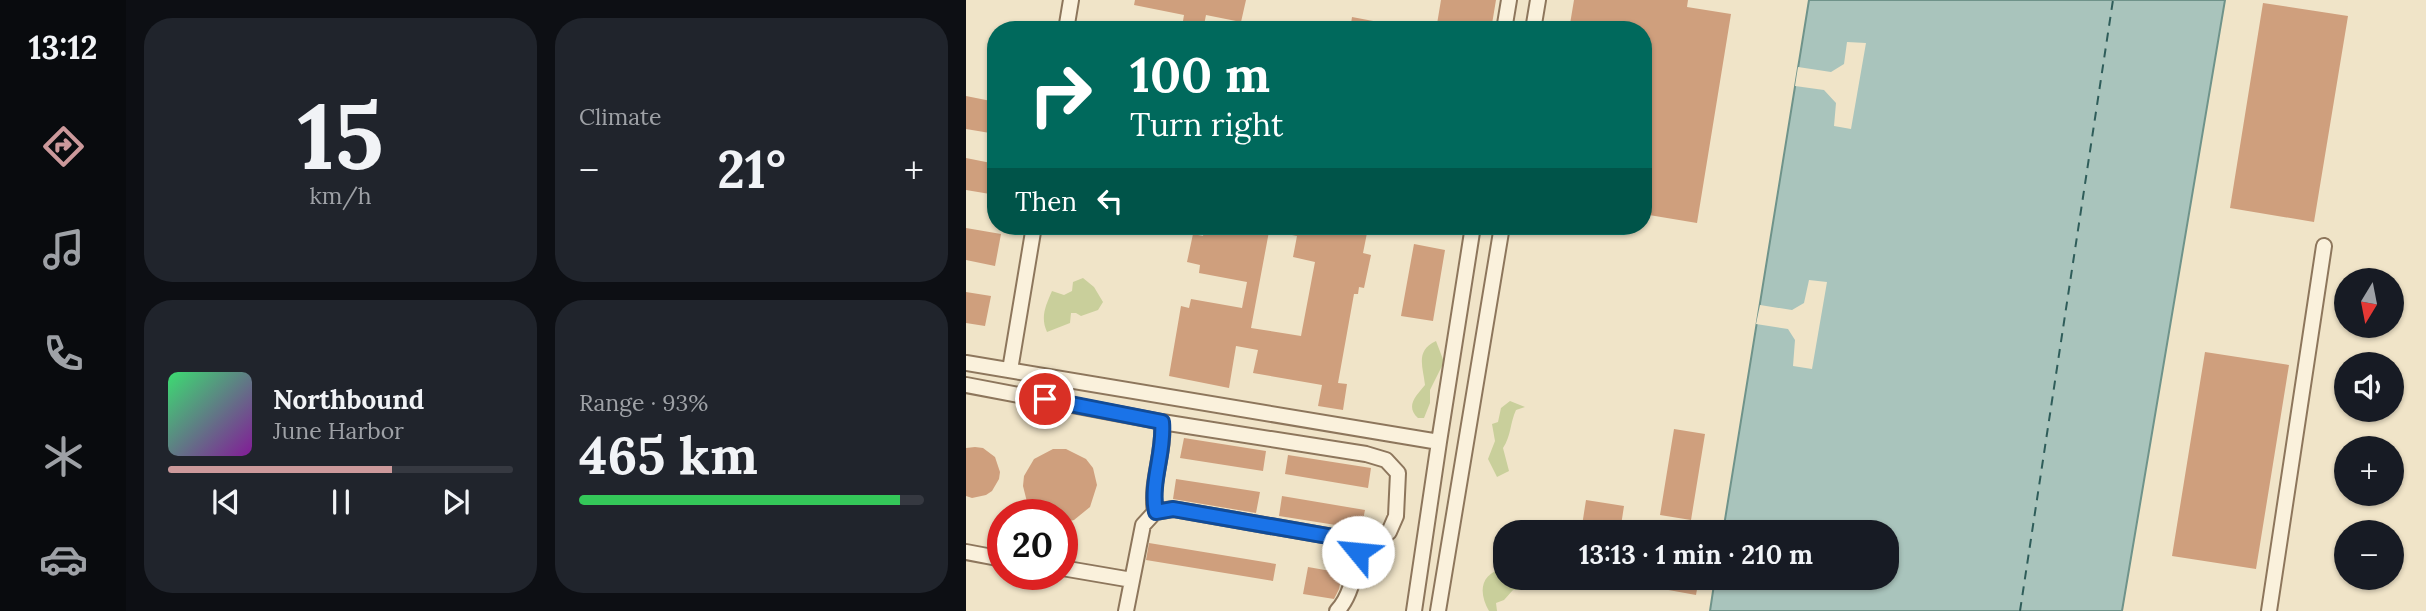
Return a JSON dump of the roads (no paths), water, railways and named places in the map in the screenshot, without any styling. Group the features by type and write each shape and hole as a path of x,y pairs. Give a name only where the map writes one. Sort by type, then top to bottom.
{"lane":[{"path":"1068,21 1071,0"},
{"path":"1506,21 1509,0"},
{"path":"1534,21 1538,0"},
{"path":"1010,370 1032,235"},
{"path":"1413,611 1472,235"},
{"path":"1438,611 1501,235"},
{"path":"2269,611 2324,246"},
{"path":"966,363 1439,442"},
{"path":"966,385 1162,422 1366,454 1386,460 1398,473 1396,516 1390,531 1358,552 1344,608"},
{"path":"1156,512 1153,498 1163,434 1162,422"},
{"path":"1126,611 1143,525 1156,512 1173,509 1345,539 1358,552"},
{"path":"966,552 987,556"},
{"path":"1078,571 1132,580"}],"water":[{"path":"1809,0 2225,0 2122,611 1710,611 1713,590 1899,590 1899,520 1725,520"}]}
